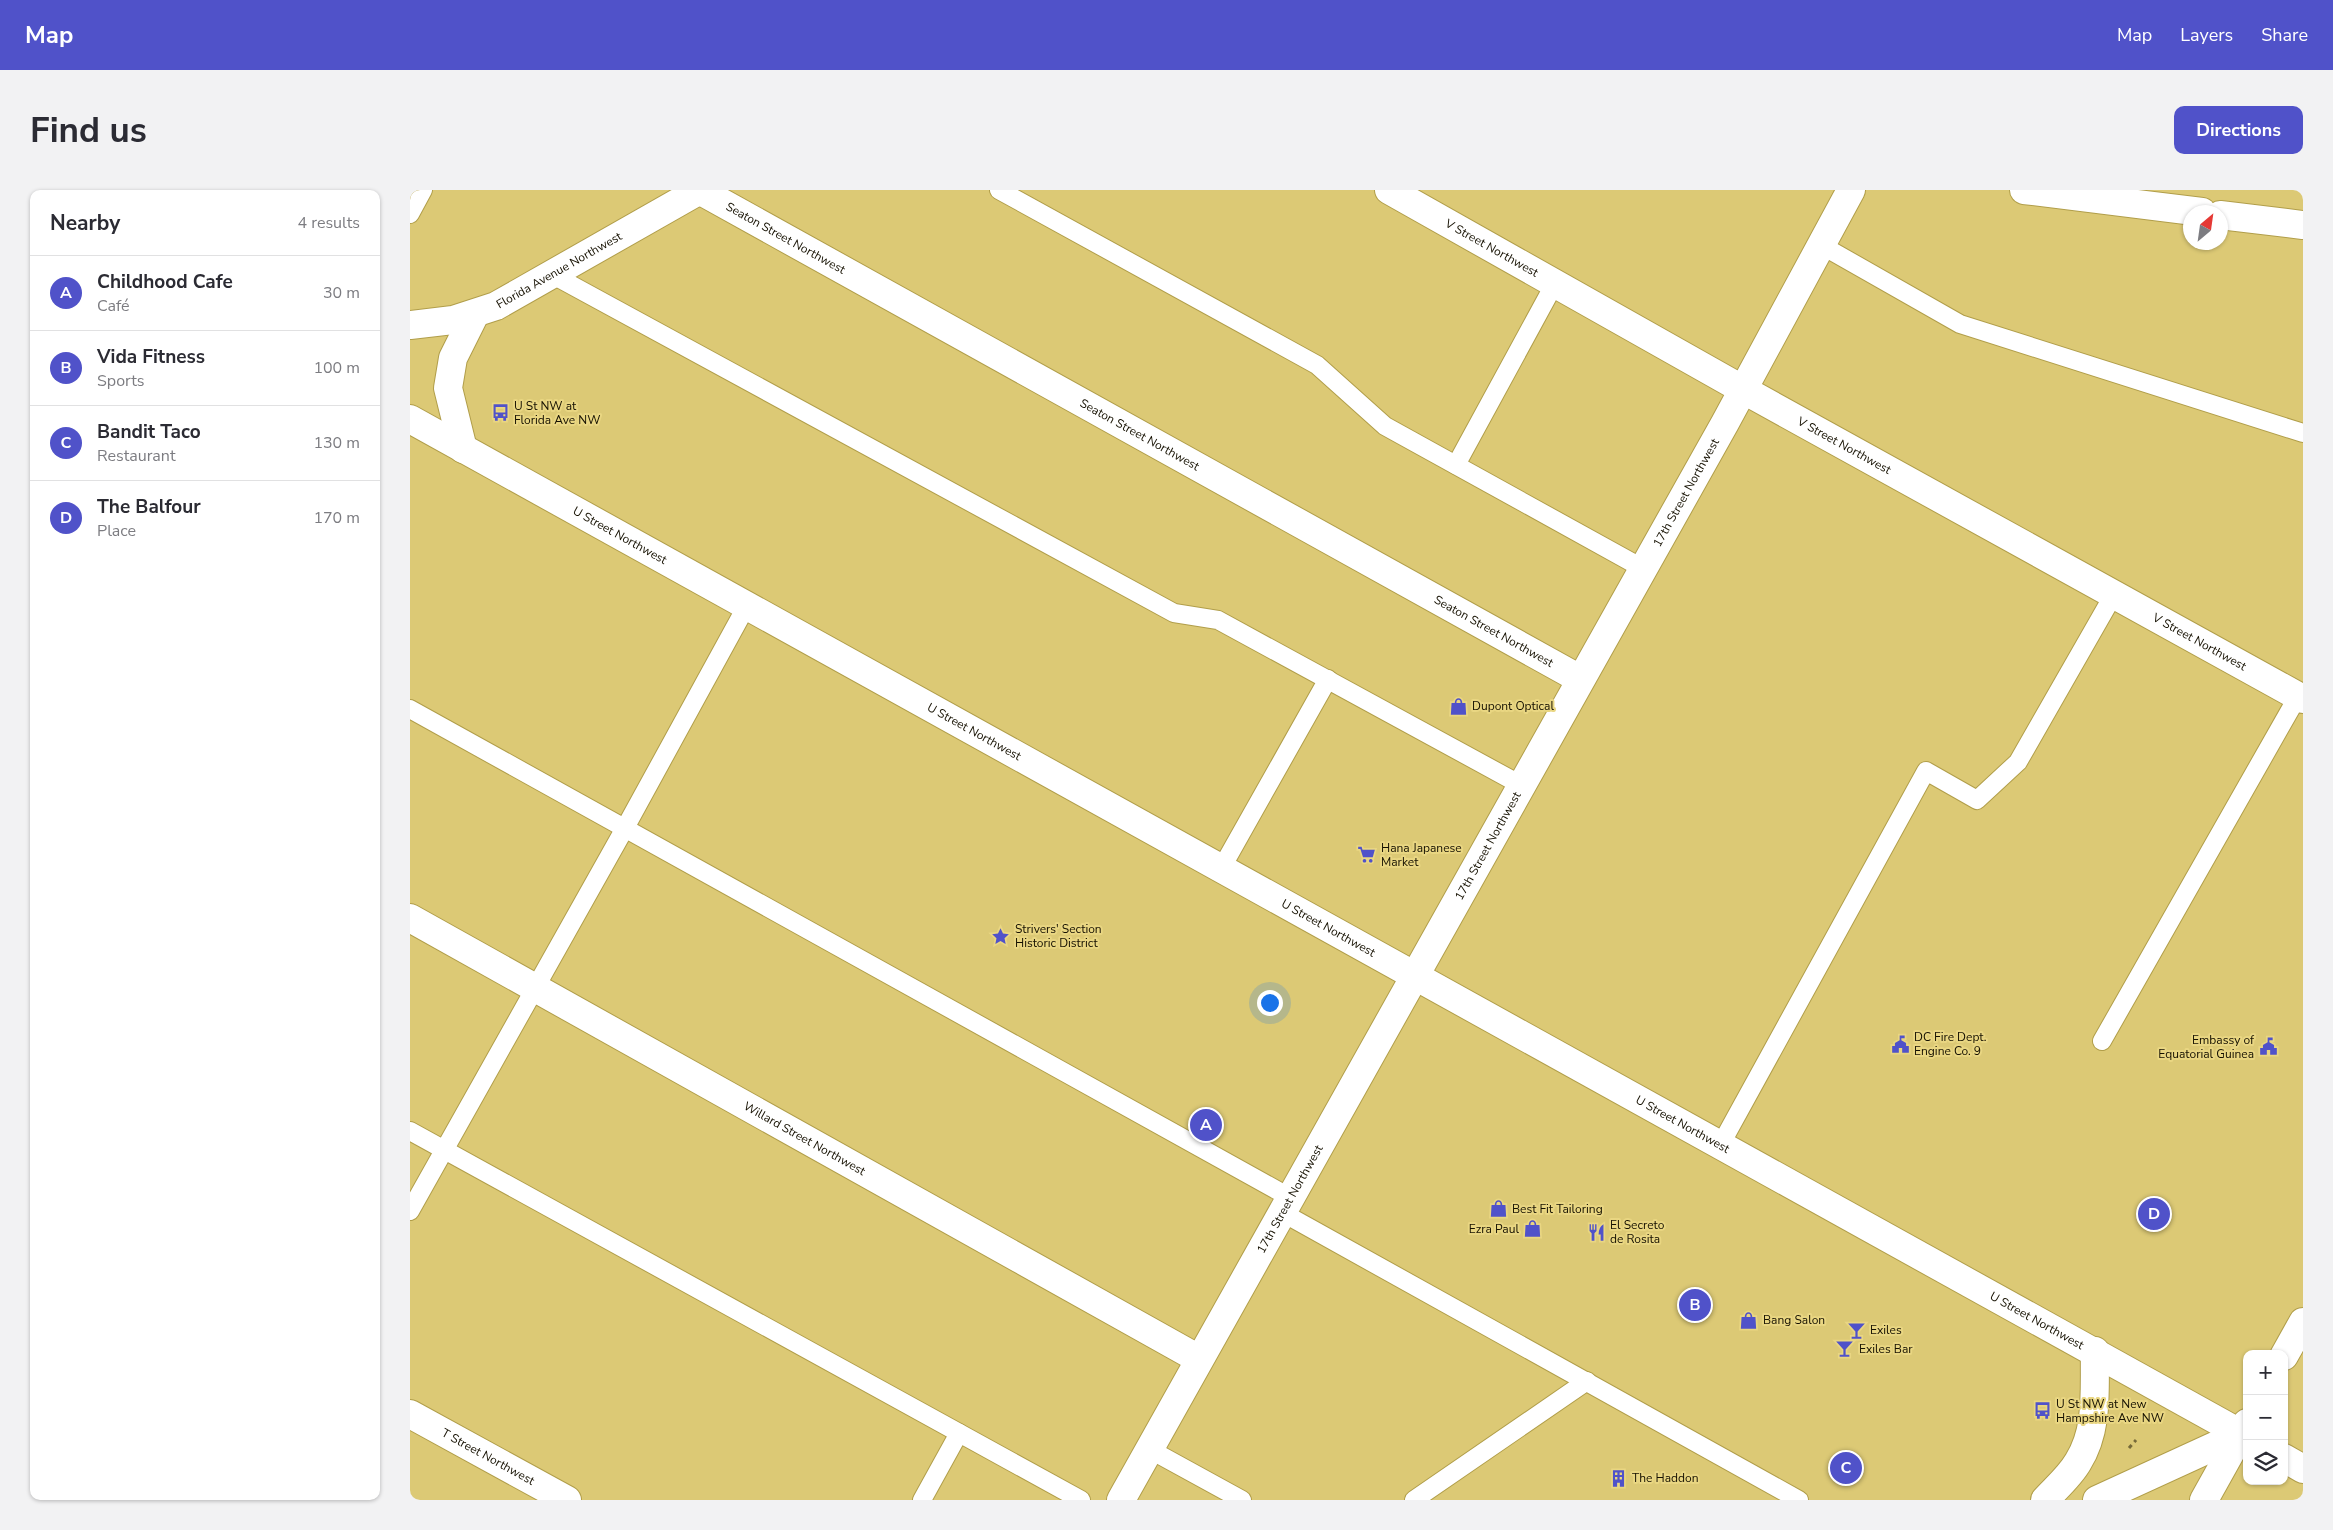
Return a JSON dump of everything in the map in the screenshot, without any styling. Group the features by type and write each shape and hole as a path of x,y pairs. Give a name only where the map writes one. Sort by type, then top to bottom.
{"street":[{"name":"Florida Avenue Northwest","path":"410,325 453,320 496,306 699,190"},
{"name":"Seaton Street Northwest","path":"699,190 1580,679"},
{"name":"V Street Northwest","path":"1389,190 1742,389 2300,697"},
{"name":"17th Street Northwest","path":"1121,1500 1852,190"},
{"path":"2024,190 2183,210"},
{"path":"2228,216 2303,225"},
{"path":"463,449 448,388 453,358 475,314"},
{"name":"U Street Northwest","path":"410,419 2094,1351 2243,1430"},
{"name":"Willard Street Northwest","path":"410,918 1199,1359"},
{"path":"2045,1500 2078,1463 2090,1437 2094,1414 2094,1351"},
{"name":"T Street Northwest","path":"410,1414 567,1500"},
{"path":"2097,1500 2243,1432"},
{"path":"2204,1500 2243,1434"},
{"path":"2288,1460 2303,1469"}],"lane":[{"path":"410,214 423,190"},
{"path":"999,190 1317,365 1386,426 1642,568"},
{"path":"1822,245 1960,324 2303,433"},
{"path":"553,275 1174,613 1218,620 1521,785"},
{"path":"1456,465 1555,283"},
{"path":"1721,1144 1926,771 1977,800 2018,762 2114,594"},
{"path":"410,1211 625,828 746,606"},
{"path":"1222,869 1328,679"},
{"path":"2102,1041 2300,697"},
{"path":"410,709 625,828 1287,1205 1586,1381 1799,1500"},
{"path":"410,1131 1081,1500"},
{"path":"1414,1500 1586,1381"},
{"path":"922,1500 959,1433"},
{"path":"1149,1449 1242,1500"}],"place":[{"name":"U St NW at Florida Ave NW","path":"500,413"},
{"name":"Dupont Optical","path":"1458,706"},
{"name":"Hana Japanese Market","path":"1367,855"},
{"name":"Strivers' Section Historic District","path":"1001,936"},
{"name":"DC Fire Dept. Engine Co. 9","path":"1900,1044"},
{"name":"Embassy of Equatorial Guinea","path":"2268,1047"},
{"name":"Childhood Cafe","path":"1206,1125"},
{"name":"Best Fit Tailoring","path":"1498,1209"},
{"name":"The Balfour","path":"2154,1214"},
{"name":"Ezra Paul","path":"1533,1229"},
{"name":"El Secreto de Rosita","path":"1596,1232"},
{"name":"Vida Fitness","path":"1695,1305"},
{"name":"Bang Salon","path":"1749,1320"},
{"name":"Exiles","path":"1856,1330"},
{"name":"Exiles Bar","path":"1845,1349"},
{"name":"U St NW at New Hampshire Ave NW","path":"2042,1411"},
{"name":"Bandit Taco","path":"1846,1468"},
{"name":"The Haddon","path":"1618,1478"}]}
